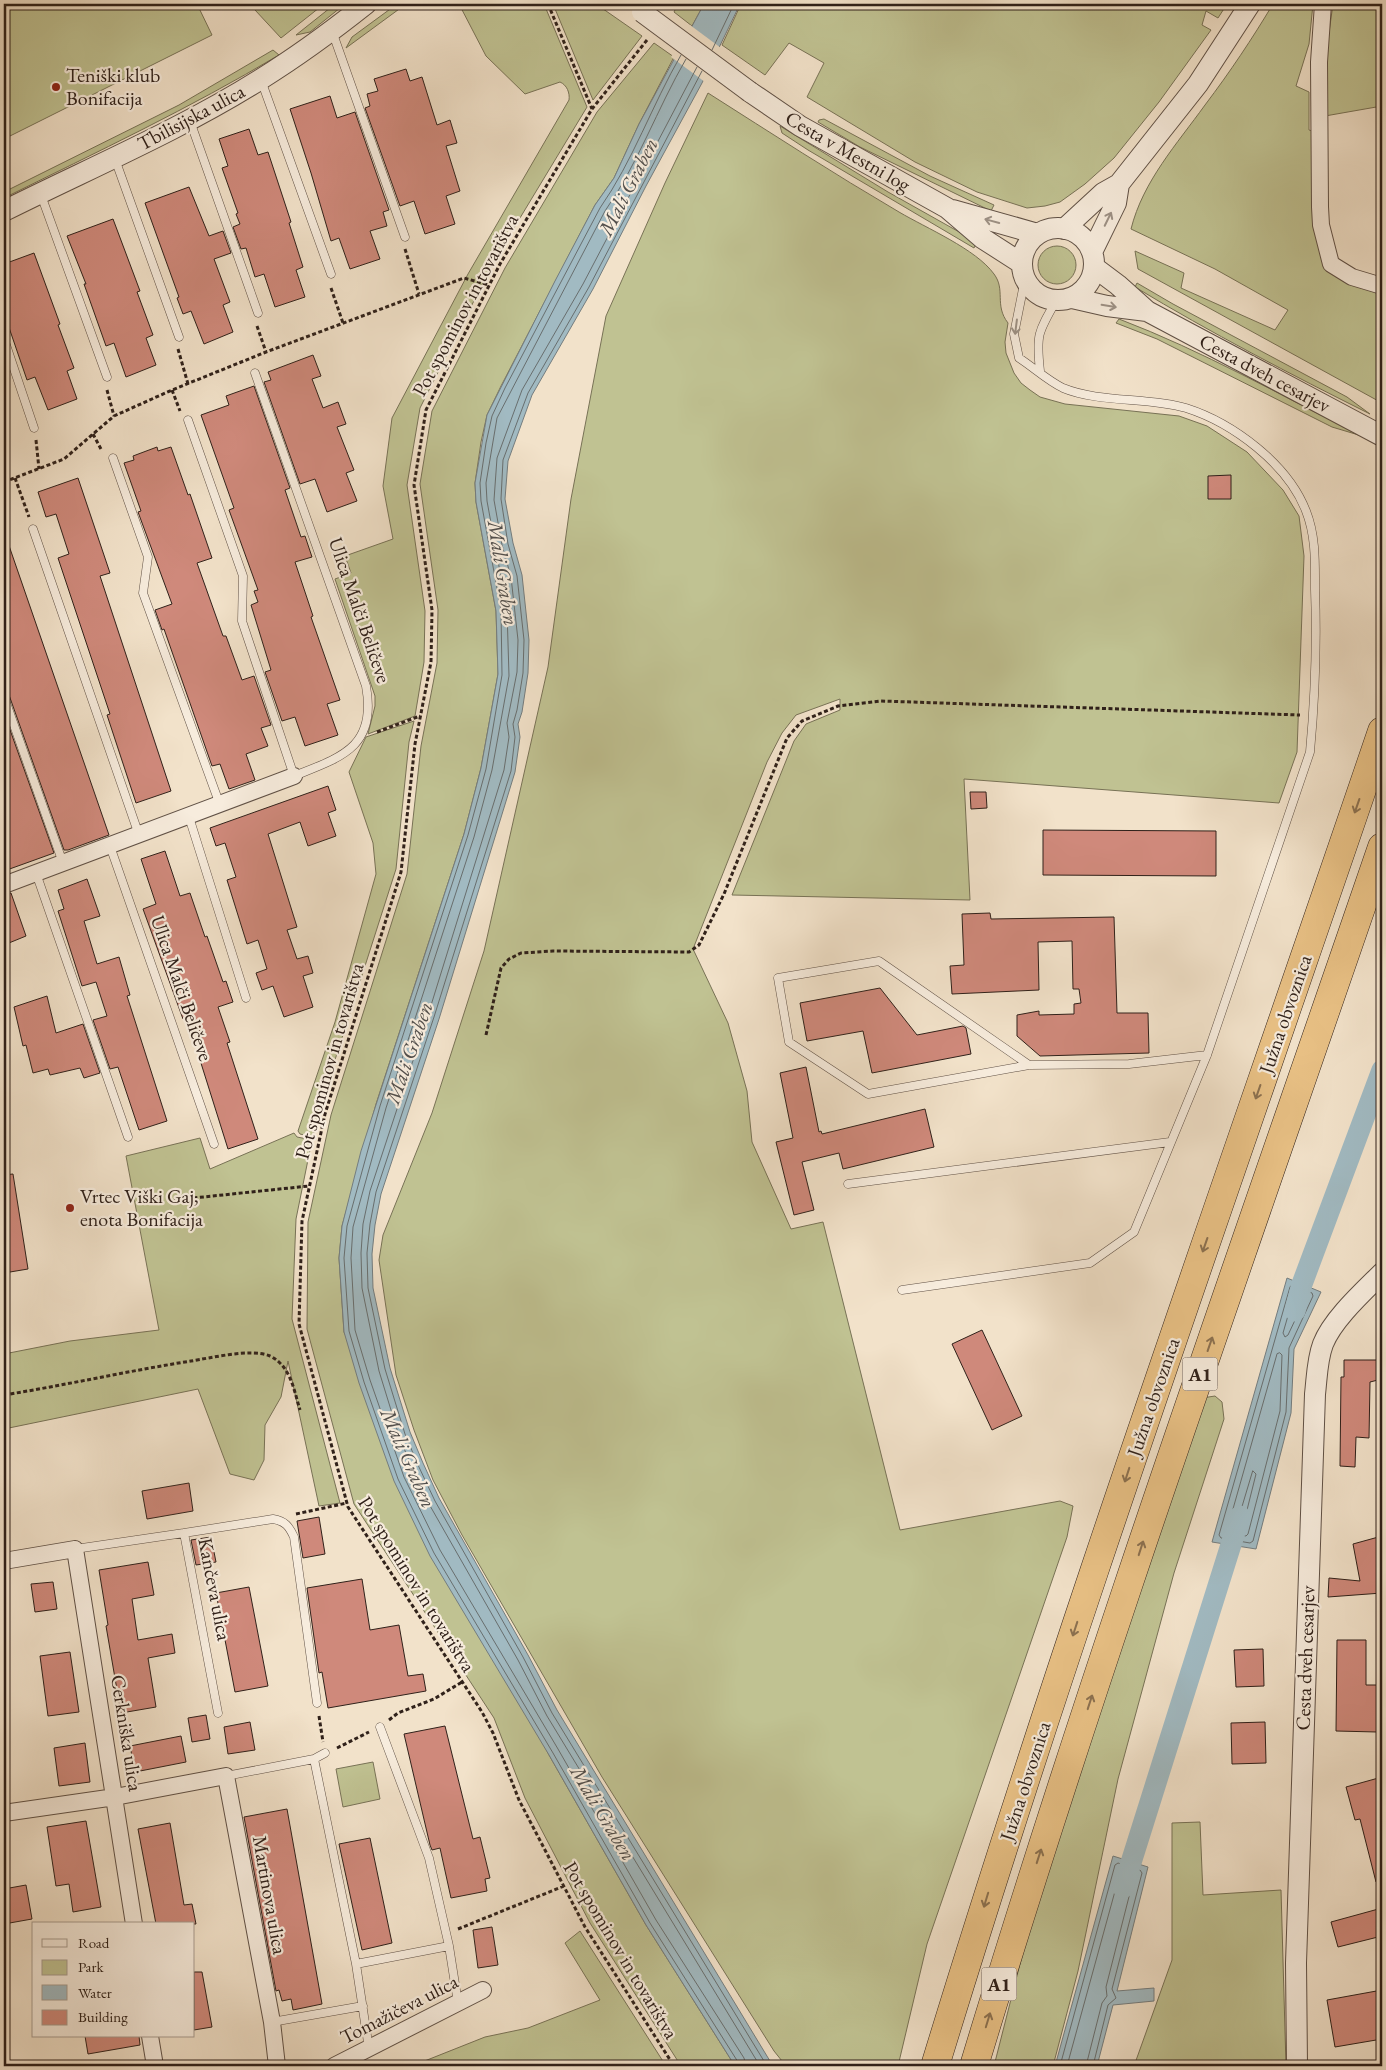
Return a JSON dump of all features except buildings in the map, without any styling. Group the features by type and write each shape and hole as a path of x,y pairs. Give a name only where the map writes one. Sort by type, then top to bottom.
{"highway":[{"name":"Južna obvoznica","path":"935,2066 989,1889 1148,1412 1382,731"},
{"name":"Južna obvoznica","path":"974,2066 1024,1902 1180,1430 1382,847"}],"street":[{"name":"Tbilisijska ulica","path":"4,211 189,120 261,80 332,31 366,4"},
{"path":"1064,229 1103,193 1119,184 1198,84 1250,4"},
{"path":"1323,4 1319,62 1320,208 1323,234 1331,264 1352,277 1382,286"},
{"name":"Cesta v Mestni log","path":"637,8 750,92 808,130 947,208 1023,271"},
{"path":"1093,260 1084,239 1071,231 1054,228 1038,234 1028,244 1023,271 1034,292 1041,296 1064,299 1085,288 1092,275 1093,260 1116,203 1119,184"},
{"name":"Cesta v Mestni log","path":"947,208 1038,234"},
{"name":"Cesta dveh cesarjev","path":"1093,260 1147,311 1382,436"},
{"name":"Cesta dveh cesarjev","path":"1064,299 1147,311"},
{"name":"Ulica Malči Beličeve","path":"4,885 294,776"},
{"name":"Cesta dveh cesarjev","path":"1298,2066 1296,1963 1315,1394 1319,1362 1324,1343 1348,1307 1382,1273"},
{"name":"Kančeva ulica","path":"4,1562 76,1550"},
{"name":"Cerkniška ulica","path":"76,1550 134,1922"},
{"path":"4,1812 115,1797 226,1776"},
{"name":"Martinova ulica","path":"226,1776 272,2022 277,2066"},
{"name":"Tomažičeva ulica","path":"334,2066 483,1990"},
{"path":"150,2038 155,2066"}],"lane":[{"path":"332,31 405,237"},
{"path":"261,80 331,274"},
{"path":"189,120 258,313"},
{"path":"115,157 179,337"},
{"path":"40,193 107,376"},
{"path":"902,1290 1090,1263 1134,1232 1206,1055 1310,752 1316,616 1314,539 1306,510 1294,488 1281,471 1242,436 1204,415 1183,408 1074,391 1056,384 1020,358 1014,334 1023,271"},
{"path":"1040,371 1037,348 1039,329 1064,299"},
{"path":"4,339 34,428"},
{"name":"Ulica Malči Beličeve","path":"255,373 366,686 368,701 368,716 360,738 354,746 336,759 294,776"},
{"path":"188,420 243,576 242,621 294,776"},
{"path":"113,458 148,557 143,594 220,804"},
{"path":"33,529 139,835"},
{"path":"4,698 63,864"},
{"path":"189,816 246,998"},
{"name":"Ulica Malči Beličeve","path":"110,846 214,1144"},
{"path":"36,873 128,1137"},
{"path":"1029,1064 880,961 778,978 789,1042 868,1094 1029,1064 1129,1064 1206,1055"},
{"path":"848,1184 1170,1142"},
{"path":"184,1533 273,1519 283,1521 289,1527 294,1537 317,1703"},
{"name":"Kančeva ulica","path":"76,1550 184,1533 218,1714"},
{"path":"380,1727 430,1858 449,1946 458,2003"},
{"path":"226,1776 314,1759 325,1753"},
{"path":"314,1759 356,1964 369,2049"},
{"path":"356,1964 449,1946"},
{"path":"272,2022 363,2006"}],"path":[{"path":"548,4 592,109"},
{"name":"Pot spominov in tovarištva","path":"648,39 592,109 500,264 426,410 414,485 432,610 431,662 415,744 402,872 325,1114 302,1221 299,1324 347,1504 493,1733 519,1800 585,1927 674,2066"},
{"path":"405,237 405,250 420,294"},
{"path":"331,274 330,286 343,323"},
{"path":"258,313 256,321 266,352"},
{"path":"179,337 177,343 188,384"},
{"path":"107,376 106,386 114,416"},
{"path":"172,390 181,412 188,420"},
{"path":"34,428 39,469"},
{"path":"93,434 103,453 113,458"},
{"path":"15,478 33,529"},
{"path":"486,1035 501,968 509,959 521,953 553,951 689,952 699,945 724,894 787,738 802,721 838,706 881,701 1313,715"},
{"path":"360,738 421,715"},
{"path":"174,1200 309,1186"},
{"path":"4,1395 246,1353 268,1356 281,1363 287,1372 300,1410"},
{"path":"273,1519 347,1504"},
{"path":"317,1703 325,1753 380,1727 398,1713 434,1699 462,1682"},
{"path":"446,1934 564,1886"}],"green space":[{"name":"Teniški klub Bonifacija","path":"4,4 197,4 212,35 4,139"},
{"path":"264,4 324,4 281,38 255,10"},
{"path":"335,4 345,4 310,32 296,35"},
{"path":"397,4 406,4 346,48 352,37"},
{"path":"459,4 544,4 587,107 494,261 420,408 407,485 425,611 424,662 415,716 368,734 375,706 375,696 335,579 351,573 345,556 393,539 383,486 392,418 468,274 569,100 568,90 560,82 525,94 486,56"},
{"path":"553,4 596,4 642,36 593,100"},
{"path":"678,4 704,4 692,26 674,12"},
{"path":"741,4 1227,4 1218,18 1206,11 1202,25 1211,30 1159,102 1114,158 1085,184 1060,202 1027,208 977,192 915,162 807,97 824,63 789,43 765,75 722,45"},
{"path":"1273,4 1313,4 1309,44 1296,86 1309,92 1309,130 1316,132 1325,259 1382,289 1382,403 1138,269 1135,251 1184,273 1181,288 1275,330 1288,310 1215,269 1131,229 1136,211 1152,179 1232,68"},
{"path":"1333,4 1382,4 1382,106 1325,116 1325,61"},
{"path":"654,43 674,57 639,124 614,178 595,205 487,415 475,483 476,502 496,611 498,674 481,768 464,834 376,1104 342,1226 339,1258 344,1332 549,1755 646,1925 735,2066 681,2066 590,1923 525,1798 494,1718 354,1504 307,1329 308,1222 331,1115 407,874 421,746 437,663 438,610 420,484 432,411 505,268 597,112"},
{"path":"273,50 279,55 212,93 4,198 4,192 179,105"},
{"path":"708,93 875,198 963,248 986,265 994,274 999,286 1002,310 1008,323 1005,342 1006,353 1014,373 1021,383 1040,397 1065,404 1179,416 1207,426 1247,452 1283,490 1299,516 1304,556 1297,752 1279,803 964,779 970,900 732,895 794,741 806,724 840,710 840,699 796,715 782,733 767,762 693,949 728,1023 747,1091 752,1142 791,1229 823,1222 900,1530 1060,1501 1073,1506 1067,1537 927,1944 898,2066 786,2066 774,2051 602,1777 462,1535 433,1480 396,1375 379,1260 383,1235 432,1113 484,951 548,667 571,499 606,316 665,183"},
{"path":"824,119 930,176 994,205 991,211 860,147 818,122"},
{"path":"780,126 888,192 977,242 974,248 808,150 782,133"},
{"path":"1057,246 1071,251 1076,265 1071,279 1057,284 1043,279 1038,265 1043,251"},
{"path":"1137,283 1347,397 1370,414 1193,321 1135,287"},
{"path":"1119,319 1181,345 1242,374 1362,436 1332,427 1157,339 1116,323"},
{"path":"414,721 409,742 396,869 318,1113 313,1137 300,1134 298,1131 335,1022 376,874 373,843 349,772 366,737"},
{"path":"294,1133 297,1137 312,1140 296,1219 292,1319 340,1503 319,1506 288,1361 281,1397 265,1425 264,1460 254,1480 230,1474 198,1389 4,1429 4,1354 70,1341 159,1330 126,1156 200,1138 210,1169"},
{"path":"1215,1396 1222,1402 1224,1419 1174,1573 1118,1779 1078,1971 1053,2066 994,2066 1035,1905 1202,1398"},
{"path":"373,1762 380,1799 343,1807 336,1769"},
{"path":"1200,1822 1203,1895 1281,1890 1286,2066 1134,2066 1172,1960 1172,1823"},
{"path":"580,1931 666,2066 412,2066 485,2037 528,2028 600,2000 565,1943"}],"water":[{"name":"Mali Graben","path":"704,4 740,4 702,83 593,289 532,395 508,461 505,499 513,543 522,575 529,640 528,673 522,712 518,724 520,737 515,772 439,1019 381,1194 372,1254 373,1288 390,1368 410,1432 439,1498 557,1710 773,2066 735,2066 646,1925 549,1755 430,1556 394,1481 359,1383 344,1332 339,1258 342,1226 361,1151 464,834 481,768 498,674 496,611 476,502 475,483 487,415 595,205 614,178 639,124"},
{"path":"1287,1278 1321,1292 1294,1349 1291,1413 1256,1549 1212,1542"},
{"path":"1113,1856 1148,1867 1117,1991 1154,1988 1154,2001 1113,2005 1097,2066 1055,2066"}],"pier":[{"path":"690,25 721,48 705,82 671,57"}],"waterway":[{"path":"1295,1311 1302,1284 1382,1070"},
{"path":"1123,1888 1240,1516"}],"place":[{"name":"Teniški klub Bonifacija","path":"56,87"},
{"name":"Vrtec Viški Gaj, enota Bonifacija","path":"70,1208"}]}
